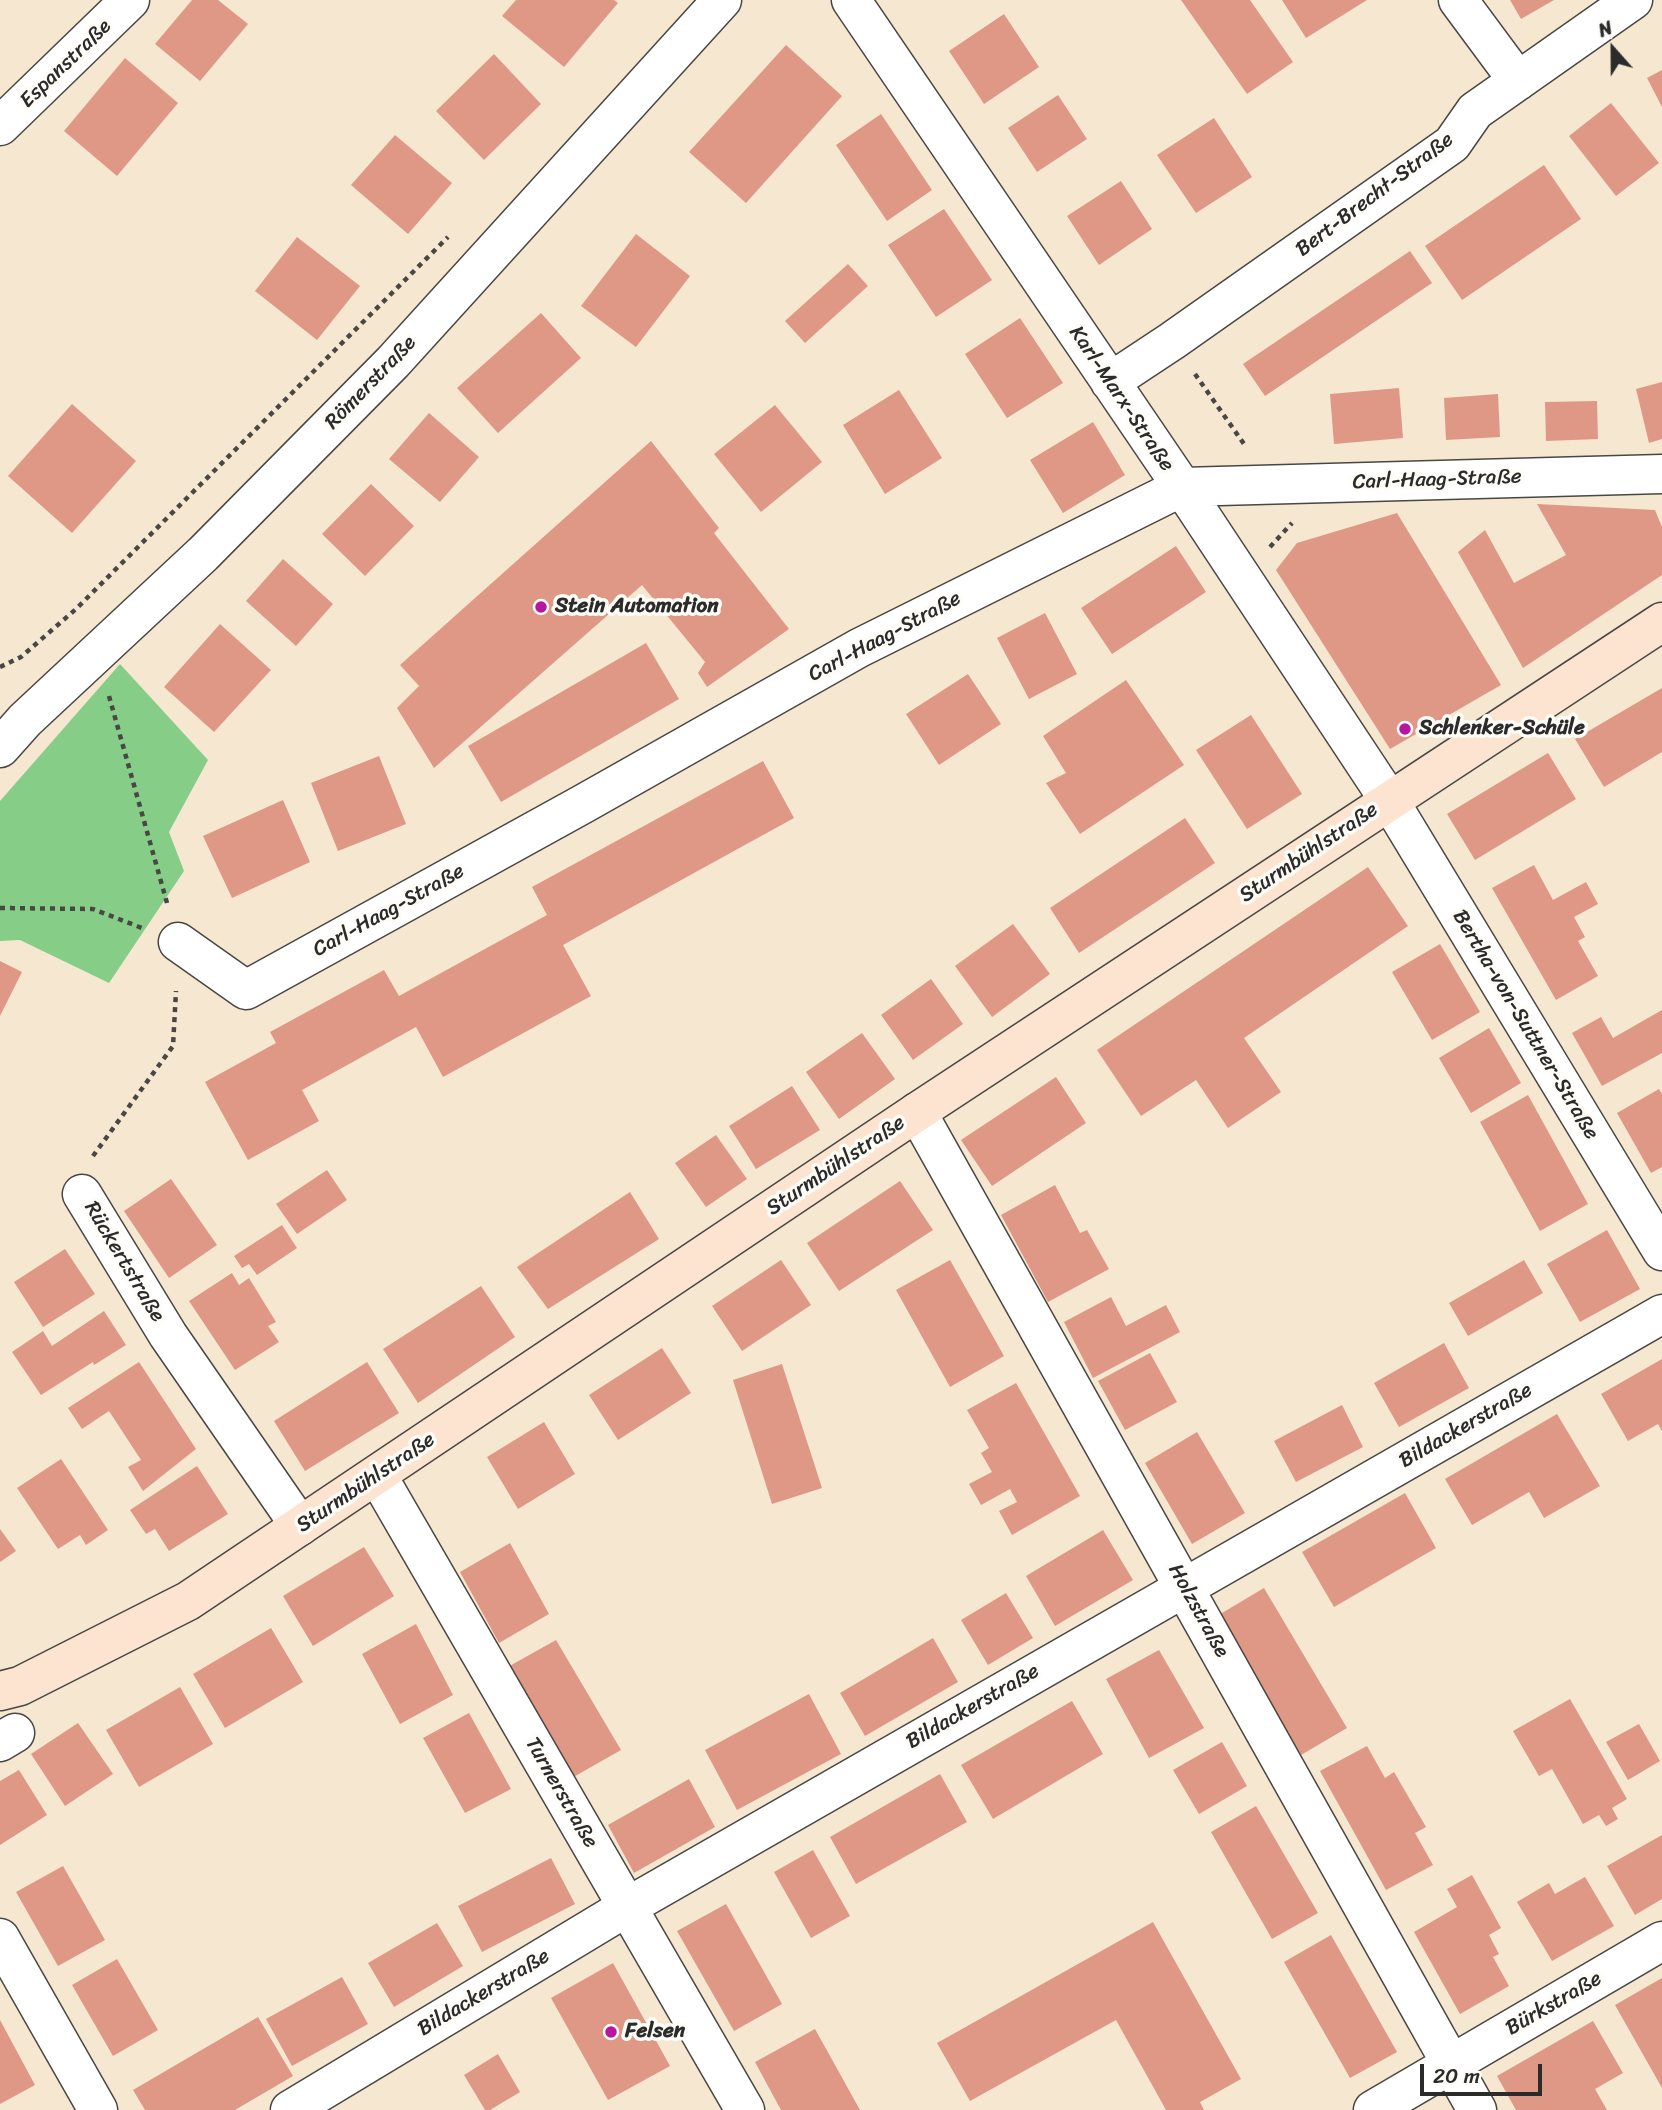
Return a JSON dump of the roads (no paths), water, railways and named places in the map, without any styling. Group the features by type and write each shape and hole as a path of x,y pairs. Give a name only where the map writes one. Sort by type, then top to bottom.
{"main road":[{"name":"Sturmbühlstraße","path":"0,1691 20,1686 188,1601 917,1112 1662,622"}],"street":[{"name":"Espanstraße","path":"0,126 130,0"},
{"name":"Römerstraße","path":"0,748 25,720 203,554 393,362 722,0"},
{"name":"Karl-Marx-Straße","path":"851,0 1182,487 1389,800"},
{"path":"1458,0 1518,81"},
{"name":"Bert-Brecht-Straße","path":"1110,382 1452,144 1475,111 1633,0"},
{"name":"Carl-Haag-Straße","path":"178,942 246,990 595,798 859,648 1182,487 1662,474"},
{"name":"Bertha-von-Suttner-Straße","path":"1389,800 1662,1251"},
{"name":"Holzstraße","path":"917,1112 1477,2110"},
{"name":"Rückertstraße","path":"82,1194 169,1335 300,1526"},
{"name":"Bildackerstraße","path":"290,2110 627,1907 1662,1314"},
{"name":"Turnerstraße","path":"377,1475 745,2110"},
{"path":"0,1938 98,2110"},
{"name":"Bürkstraße","path":"1373,2110 1662,1941"}],"place":[{"name":"Stein Automation","path":"541,607"},
{"name":"Schlenker-Schüle","path":"1405,729"},
{"name":"Felsen","path":"611,2032"}]}
